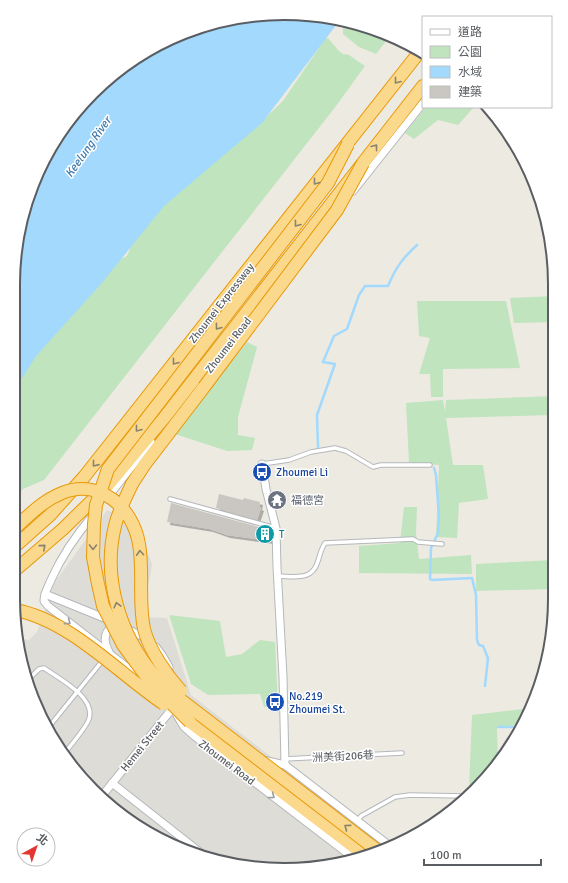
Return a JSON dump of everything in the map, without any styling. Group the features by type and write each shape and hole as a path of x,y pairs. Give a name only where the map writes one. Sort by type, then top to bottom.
{"highway":[{"name":"Zhoumei Expressway","path":"20,542 50,516 84,477 417,55"},
{"path":"20,566 63,529 110,484 422,87"},
{"path":"190,722 148,678 123,645 103,606 93,557 96,505 108,469 328,183 348,144"},
{"path":"363,163 337,210 232,351 145,464 132,484 115,526 112,550 112,572 115,599 120,617 128,636 155,676 182,700 373,847"},
{"path":"20,525 44,503 62,493 78,489 105,494 117,502 128,514 135,528 139,543 141,614 144,631 166,671 198,712"},
{"path":"21,611 29,612 46,619 87,645 146,692 190,722 360,852"}],"street":[{"name":"Zhoumei Road","path":"349,855 193,735 184,727 172,708 158,691 48,606 44,601 45,594 60,560 77,534 140,457 242,326 422,104"},
{"path":"262,464 266,488 276,528 277,576 283,677 285,762"},
{"name":"Zhoumei Road","path":"45,594 121,625 144,637 158,650 167,664 182,696 192,710 230,744 247,754 267,761 285,762 386,843"},
{"path":"109,653 106,646 106,634 109,629 115,625 121,625"},
{"name":"Hemei Street","path":"105,793 182,696"},
{"path":"112,783 193,847"}],"lane":[{"path":"262,464 289,460 311,452 334,448 346,450 373,467 381,465 430,465"},
{"path":"170,499 276,528"},
{"path":"277,576 305,577 312,572 317,564 322,547 325,543 413,539 418,542 442,544"},
{"path":"51,724 109,653"},
{"path":"32,676 39,669 44,668 78,691 87,705 90,712 89,719 67,750"},
{"name":"洲美街206巷","path":"285,762 402,752"},
{"path":"357,821 361,816 395,797 410,795 459,796"}],"shaded area":[{"path":"107,510 138,524 152,565 142,617 167,618 191,695 384,844 352,854 318,861 284,863 250,861 216,854 183,843 152,828 123,808 97,786 64,746 47,716 34,684 23,639 29,640 37,632 55,582"}],"green space":[{"path":"343,27 386,41 376,54 359,47 343,34"},
{"path":"328,38 343,54 349,55 365,66 336,106 44,480 23,489 20,492 20,353 114,262 127,256 131,246 152,215 260,123 283,101 325,39"},
{"path":"425,108 473,108 458,125 438,120 414,139 405,133"},
{"path":"548,296 548,322 514,323 510,298"},
{"path":"417,301 506,301 520,368 443,369 443,397 431,397 430,374 419,374 430,338 419,336"},
{"path":"247,342 257,347 238,417 238,435 255,438 252,450 227,451 175,434"},
{"path":"548,396 548,415 446,418 453,465 483,465 488,499 459,503 457,538 436,537 439,465 409,463 406,403 443,400 445,412 446,400"},
{"path":"404,507 417,507 416,533 419,559 471,555 472,574 359,573 359,546 400,543"},
{"path":"548,560 548,589 476,591 476,564"},
{"path":"169,615 220,621 226,657 242,654 260,640 275,642 278,706 264,707 260,694 208,695 191,684"},
{"path":"524,709 516,725 497,727 498,754 469,788 472,715"}],"water":[{"name":"Keelung River","path":"284,20 318,22 336,25 262,123 164,206 101,284 36,356 20,381 20,284 22,250 25,232 40,183 55,152 64,137 97,97 137,64 167,47 199,34 232,25 250,22"}],"building":[{"path":"219,494 243,500 244,498 260,502 259,507 261,508 257,520 216,508"},
{"path":"171,503 259,527 259,529 271,530 271,541 227,535 210,529 167,522"}],"waterway":[{"path":"318,447 317,415 335,364 323,362 334,336 347,329 359,295 365,286 388,286 400,264 417,245"},
{"path":"434,468 436,475 439,517 438,533 431,548 430,579 472,578 476,595 477,640 479,645 483,646 488,658 485,686"},
{"path":"498,727 515,727"}],"place":[{"name":"Zhoumei Li","path":"262,472"},
{"name":"福德宮","path":"277,500"},
{"name":"T","path":"265,534"},
{"name":"No.219 Zhoumei St.","path":"275,702"}]}
